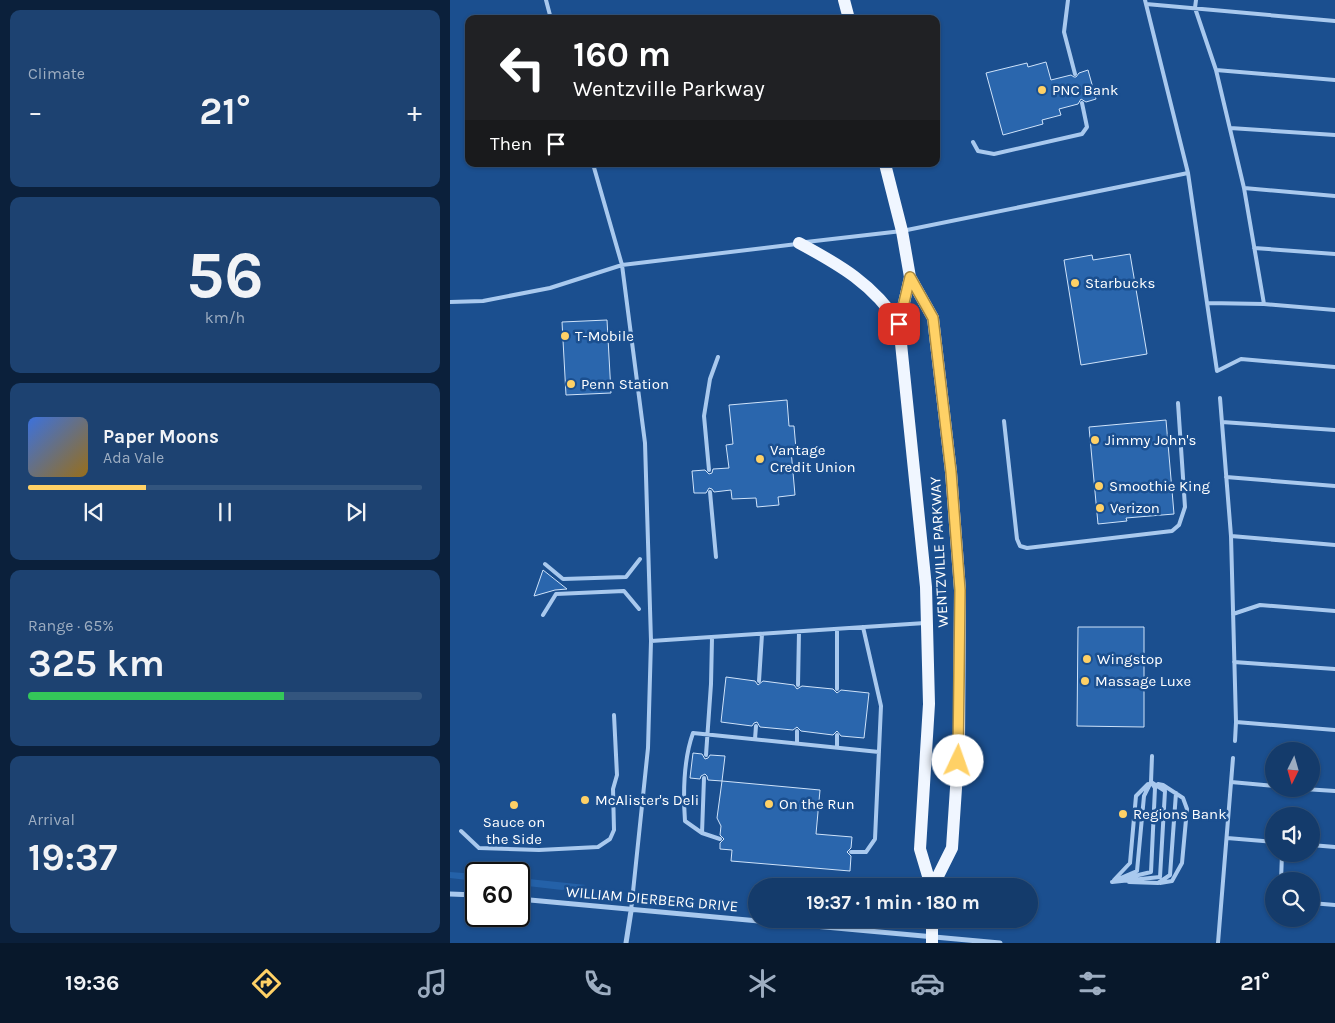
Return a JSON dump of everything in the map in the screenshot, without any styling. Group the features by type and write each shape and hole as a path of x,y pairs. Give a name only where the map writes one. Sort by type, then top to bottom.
{"main road":[{"path":"844,0 847,15"},
{"name":"WENTZVILLE PARKWAY","path":"886,167 902,231 910,277 933,318 951,472 960,590 959,743 952,848 936,878"},
{"path":"799,244 838,264 865,284 890,309 899,324"},
{"name":"WENTZVILLE PARKWAY","path":"910,277 899,324 926,587 929,704 920,848 929,878"}],"street":[{"path":"450,894 465,895"},
{"name":"WILLIAM DIERBERG DRIVE","path":"530,900 932,940 1000,943"},
{"path":"626,943 631,911"}],"lane":[{"path":"546,0 550,15"},
{"path":"1068,0 1064,32 1075,74"},
{"path":"1196,0 1195,8 1216,70 1244,188 1264,304"},
{"path":"1335,21 1145,2 1188,174 1217,371 1241,359 1335,367"},
{"path":"1216,70 1335,80"},
{"path":"973,142 978,151 994,154 1082,134 1087,128 1082,103"},
{"path":"1230,128 1335,135"},
{"path":"594,167 622,264 645,443 651,641 648,748 631,911"},
{"path":"450,302 483,300 550,288 622,264 902,231 1188,174"},
{"path":"1244,188 1335,196"},
{"path":"1254,248 1335,254"},
{"path":"1207,303 1264,304 1335,310"},
{"path":"709,470 704,416 710,379 718,357"},
{"path":"1220,398 1231,536 1236,722 1234,741"},
{"path":"1004,420 1018,539 1020,546 1027,548 1172,531 1179,525 1184,507 1178,402"},
{"path":"1222,422 1335,430"},
{"path":"1226,477 1335,486"},
{"path":"710,492 716,556"},
{"path":"1231,536 1335,545"},
{"path":"545,564 563,579 626,577 640,559"},
{"path":"543,615 556,594 624,591 639,609"},
{"path":"1233,614 1260,606 1335,611"},
{"path":"651,641 927,623"},
{"path":"851,852 866,852 875,839 881,706 863,627"},
{"path":"837,629 837,689"},
{"path":"798,685 799,632"},
{"path":"759,681 762,634"},
{"path":"706,755 712,638"},
{"path":"1234,662 1335,669"},
{"path":"461,831 479,848 539,850 598,847 610,839 614,830 613,789 617,776 614,715"},
{"path":"1236,722 1335,730"},
{"path":"755,739 756,726"},
{"path":"797,731 797,743"},
{"path":"720,839 702,833 686,821 684,796 686,762 694,733 879,752"},
{"path":"837,735 837,747"},
{"path":"1112,882 1137,871 1144,796 1151,782 1152,756"},
{"path":"1218,943 1233,758"},
{"path":"702,833 704,778"},
{"path":"1112,882 1172,882 1182,863 1187,809 1183,798 1163,785 1151,782"},
{"path":"1112,882 1130,863 1136,796 1151,782"},
{"path":"1112,882 1150,872 1155,788 1151,782"},
{"path":"1112,882 1160,877 1166,791 1151,782"},
{"path":"1231,782 1265,785"},
{"path":"1320,791 1335,792"},
{"path":"1158,883 1170,875 1176,793"},
{"path":"1227,838 1265,841"},
{"path":"1320,846 1335,847"},
{"path":"1320,904 1335,905"}],"shaded area":[{"path":"450,872 465,873 465,880 450,878"},
{"path":"530,879 586,885 562,890 530,886"}],"building":[{"name":"PNC Bank","path":"1046,62 1051,80 1071,75 1076,77 1079,73 1088,70 1096,99 1086,102 1081,99 1078,104 1059,109 1061,115 1042,120 1043,124 1003,135 986,73 1027,63 1028,67"},
{"path":"1130,254 1147,354 1081,365 1064,260 1092,255 1093,260"},
{"path":"607,320 611,393 566,395 562,322"},
{"name":"Vantage Credit Union","path":"787,400 789,426 794,426 796,449 791,450 795,495 778,497 779,505 757,507 756,498 732,499 731,490 714,492 709,488 706,493 694,493 692,471 705,470 709,474 712,473 713,469 729,468 726,445 733,444 729,405"},
{"path":"1166,420 1174,514 1126,518 1127,521 1098,524 1089,427"},
{"path":"543,570 567,589 555,590 534,596"},
{"path":"1078,627 1144,627 1144,727 1077,726"},
{"path":"726,677 755,681 758,685 763,681 794,685 797,689 802,686 833,689 837,693 841,690 869,693 864,738 841,736 837,731 833,735 801,731 797,727 793,730 760,727 757,722 752,726 721,722"},
{"path":"693,753 702,754 705,759 710,755 725,756 722,781 708,780 705,774 700,779 690,778"},
{"path":"722,781 820,790 816,834 852,837 851,848 847,852 851,856 850,871 731,861 732,850 720,849 720,843 724,839 720,835 721,826 717,818"}],"place":[{"name":"PNC Bank","path":"1042,90"},
{"name":"Starbucks","path":"1075,283"},
{"name":"T-Mobile","path":"565,336"},
{"name":"Penn Station","path":"571,384"},
{"name":"Jimmy John's","path":"1095,440"},
{"name":"Vantage Credit Union","path":"760,459"},
{"name":"Smoothie King","path":"1099,486"},
{"name":"Verizon","path":"1100,508"},
{"name":"Wingstop","path":"1087,659"},
{"name":"Massage Luxe","path":"1085,681"},
{"name":"McAlister's Deli","path":"585,800"},
{"name":"On the Run","path":"769,804"},
{"name":"Sauce on the Side","path":"514,805"},
{"name":"Regions Bank","path":"1123,814"}],"route":[{"path":"899,324 910,277 933,318 951,472 960,590 958,761"}]}
